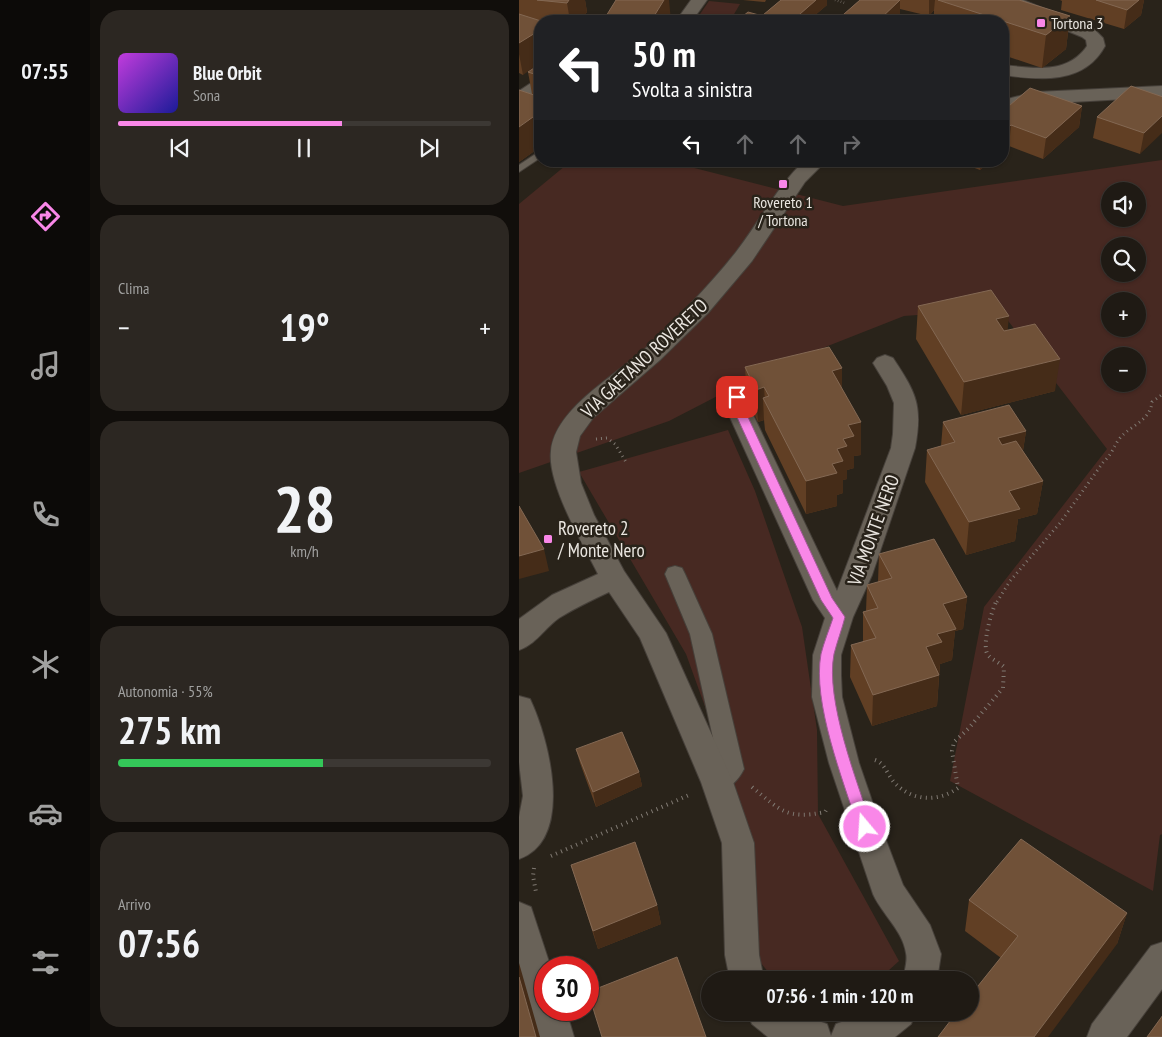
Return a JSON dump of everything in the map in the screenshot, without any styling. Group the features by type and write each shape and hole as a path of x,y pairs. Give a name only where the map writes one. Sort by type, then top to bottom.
{"street":[{"path":"688,15 699,0"},
{"path":"1008,0 1028,13 1088,33 1094,38 1096,46 1077,65 1060,73 1047,74 1009,71"},
{"path":"519,100 534,89"},
{"path":"1009,105 1036,98 1162,91"},
{"name":"VIA GAETANO ROVERETO","path":"614,578 581,515 565,471 563,452 574,424 605,393 652,355 701,308 744,256 799,178 810,167"},
{"name":"VIA MONTE NERO","path":"885,363 903,390 907,404 907,428 903,448 867,551 839,617 827,655 827,697 844,762 890,894 918,936 924,954 922,971"},
{"path":"801,376 755,387 737,397 735,402 827,600 839,617"},
{"path":"675,574 701,634 732,769 717,782"},
{"path":"519,639 537,620 551,610 614,578 652,634 717,782 738,843 742,955 745,971"},
{"path":"519,708 538,775 540,790 528,854"},
{"path":"523,906 534,956"},
{"path":"1105,1037 1162,958"},
{"path":"551,1021 556,1037"},
{"path":"774,1021 797,1033 814,1037"},
{"path":"849,1037 868,1033 889,1021"}],"lane":[{"path":"519,169 534,158"}],"path":[{"path":"835,0 845,3"},
{"path":"844,762 857,758 866,758 880,762 903,790 921,797 939,799 951,794 958,788 959,782 953,751 954,742 968,729 1003,688 1004,667 998,661 989,657 985,650 992,609 1009,581 1060,522 1104,461 1112,453 1120,438 1149,414 1153,409 1152,402 1162,394"},
{"path":"565,471 579,457 587,444 596,439 607,438 615,444 626,462"},
{"path":"546,859 717,782 734,778 742,781 788,815 803,817 825,812 828,807 827,800"},
{"path":"523,906 537,892 528,854"}],"shaded area":[{"path":"709,1 740,4 734,15 699,15"},
{"path":"1162,160 1163,834 1160,835 1153,891 950,781 984,607 1107,449 999,309 904,316 772,368 669,421 519,473 519,204 564,167 690,167 843,206"},
{"path":"728,430 755,491 802,627 817,730 818,814 899,961 888,971 768,971 760,962 756,891 742,809 686,654 579,472"}],"building":[{"path":"537,0 569,0 567,3"},
{"path":"616,0 664,0 655,15 607,15"},
{"path":"781,0 816,0 799,15 763,15"},
{"path":"860,0 900,0 884,15 843,15"},
{"path":"938,0 1019,0 1070,16 1046,35 1009,23 1009,15 984,15"},
{"path":"1096,0 1139,0 1127,10"},
{"path":"748,12 759,15 744,15"},
{"path":"519,14 534,19 534,34 519,43"},
{"path":"534,68 534,74 528,72"},
{"path":"1131,86 1163,97 1163,115 1144,133 1097,117"},
{"path":"1030,88 1082,106 1046,138 1011,125 1009,127 1009,106"},
{"path":"519,90 534,95 534,116 519,127"},
{"path":"991,290 1009,316 996,319 1004,331 1035,324 1060,359 964,382 918,306"},
{"path":"829,347 842,368 832,371 861,422 848,425 854,436 843,439 847,446 837,449 843,461 832,464 837,473 806,481 763,398 769,396 764,387 756,390 745,367"},
{"path":"1009,405 1026,431 998,438 1002,445 1016,441 1043,481 1009,491 1020,509 969,522 927,450 955,442 943,422"},
{"path":"519,506 544,549 519,556"},
{"path":"934,539 967,597 943,604 956,629 937,634 942,642 926,647 939,675 873,695 851,645 876,638 863,612 878,608 867,585 892,578 879,554"},
{"path":"622,732 639,772 593,792 576,749"},
{"path":"1021,839 1127,913 1034,1037 938,1037 950,1021 979,1021 979,985 1018,936 969,900"},
{"path":"635,842 657,905 593,931 571,865"},
{"path":"677,957 706,1037 602,1037 597,1021 599,1021 599,988"},
{"path":"519,977 536,1037 519,1037"},
{"path":"1163,1015 1163,1037 1147,1037"}],"place":[{"name":"Tortona 3","path":"1041,23"},
{"name":"Rovereto 1 / Tortona","path":"783,184"},
{"name":"Rovereto 2 / Monte Nero","path":"548,539"}],"route":[{"path":"737,397 735,402 787,515 827,600 839,617 827,655 827,697 844,762 865,827"}]}
